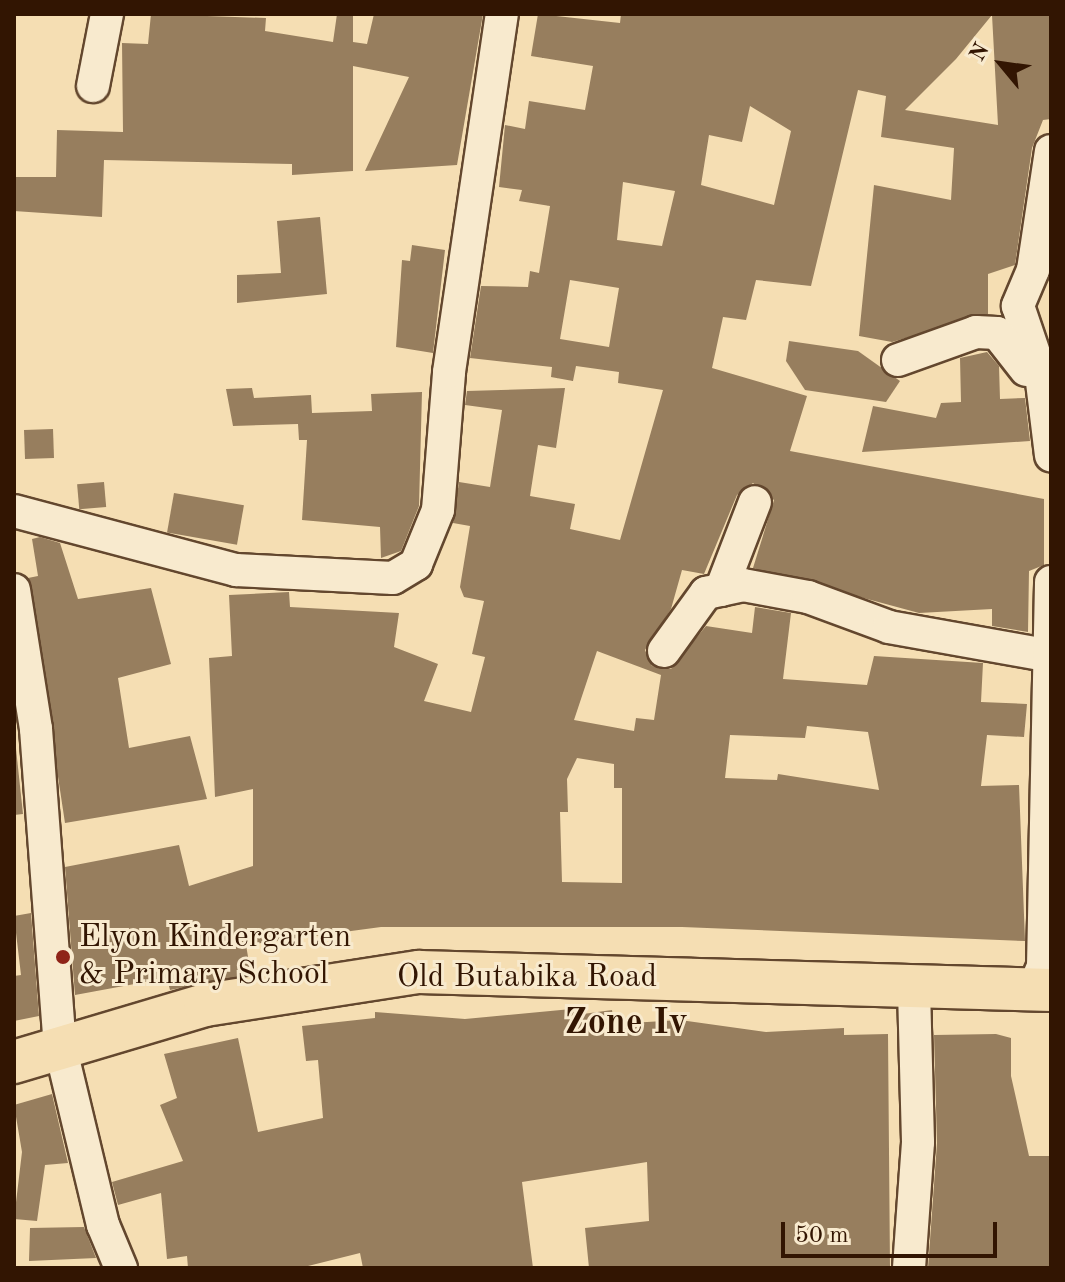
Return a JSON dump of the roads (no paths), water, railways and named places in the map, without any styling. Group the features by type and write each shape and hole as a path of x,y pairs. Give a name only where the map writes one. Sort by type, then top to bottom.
{"main road":[{"name":"Old Butabika Road","path":"14,1062 60,1046 293,986 419,972 914,989 1042,990"}],"street":[{"path":"93,86 107,14"},
{"path":"14,511 236,570 393,578 416,564 438,510 449,372 502,14"},
{"path":"1051,151 1033,270 1018,306 1044,395 1051,455"},
{"path":"898,360 976,332 997,333 1044,395"},
{"path":"721,590 755,502"},
{"path":"1042,990 1046,655 1051,582"},
{"path":"664,651 706,593 743,585 808,597 889,627 1046,655"},
{"path":"14,590 36,729 60,1046 103,1225 121,1268"},
{"path":"909,1268 918,1142 914,989"}],"place":[{"name":"Elyon Kindergarten & Primary School","path":"63,957"}],"district":[{"name":"Zone Iv","path":"626,1025"}]}
